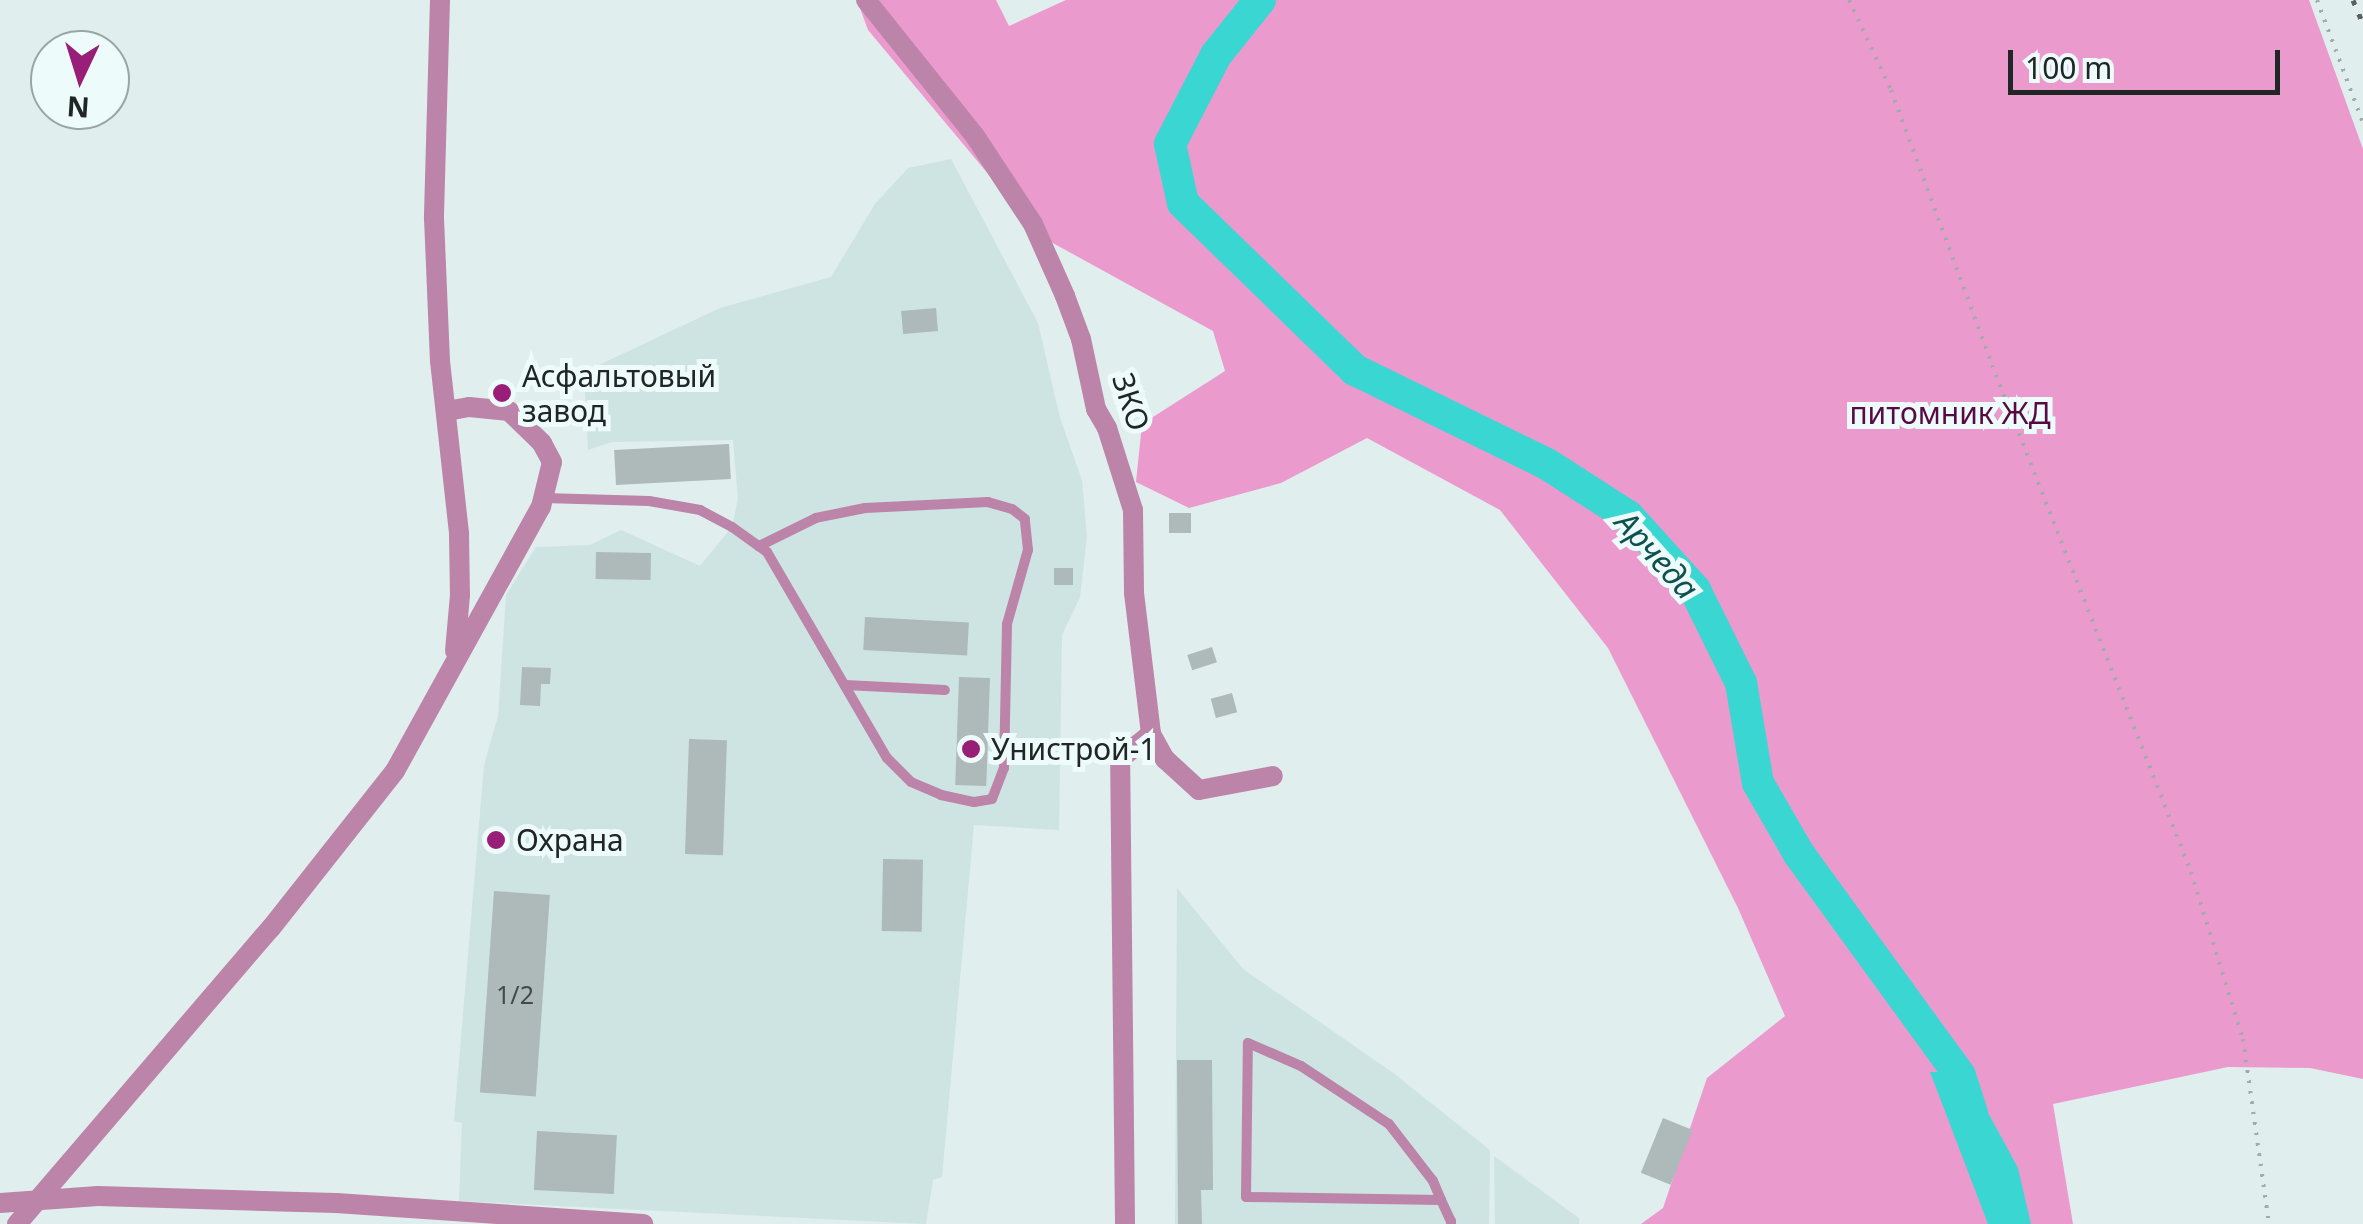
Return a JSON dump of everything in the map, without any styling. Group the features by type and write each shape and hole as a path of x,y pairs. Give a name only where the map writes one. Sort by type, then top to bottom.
{"street":[{"path":"440,0 434,218 440,362 459,534 460,595 454,658"},
{"name":"ЗКО","path":"866,0 975,136 1033,224 1065,296 1081,339 1096,409 1107,428 1133,510 1134,592 1151,734"},
{"path":"17,1224 30,1204 271,928 394,771 544,498 552,462 542,443 509,411 469,407 447,411"},
{"path":"1124,1224 1120,759 1151,734 1165,759 1199,790 1272,776"},
{"path":"0,1203 30,1204 98,1196 192,1213 336,1204 431,1218 644,1224"}],"lane":[{"path":"544,498 630,499 700,510 759,546 783,576 887,758 912,782 974,802 992,799 1004,768 1007,624 1028,550 1025,518 1012,509 988,502 865,508 816,518 759,546"},
{"path":"846,685 945,690"},
{"path":"1441,1200 1246,1198 1248,1044 1301,1066 1390,1124 1441,1200 1451,1224"}],"path":[{"path":"1849,0 1891,90 1992,365 2191,872 2243,1038 2268,1224"},
{"path":"2317,0 2363,123"}],"shaded area":[{"path":"951,159 1038,323 1060,418 1082,480 1087,537 1080,597 1062,635 1059,830 974,825 942,1177 933,1180 926,1224 459,1201 462,1123 454,1121 484,765 498,716 506,595 536,547 590,545 621,530 700,566 732,527 738,499 733,440 612,442 588,450 584,372 720,308 831,277 875,204 908,168"},
{"path":"1177,888 1243,969 1392,1072 1490,1150 1489,1224 1175,1224"},
{"path":"1494,1156 1579,1218 1579,1224 1495,1224"}],"green space":[{"name":"питомник ЖД","path":"857,0 996,0 1009,26 1066,0 2309,0 2363,149 2363,1079 2310,1068 2228,1067 2053,1104 2073,1224 1641,1224 1663,1208 1707,1078 1785,1016 1738,908 1608,648 1500,510 1367,438 1281,483 1189,508 1136,482 1142,424 1225,371 1213,331 1040,236 868,30"}],"water":[{"path":"1930,1072 1966,1072 2018,1168 2031,1224 1988,1224"}],"building":[{"path":"936,308 938,331 903,334 901,311"},
{"path":"729,444 731,479 616,485 614,450"},
{"path":"1169,513 1191,513 1191,533 1169,533"},
{"path":"596,552 651,553 651,580 596,579"},
{"path":"1054,568 1073,568 1073,585 1054,585"},
{"path":"865,617 969,622 967,655 863,650"},
{"path":"1212,647 1217,662 1192,670 1187,655"},
{"path":"522,667 551,668 550,684 541,684 540,706 520,705"},
{"name":"Унистрой-1","path":"959,677 990,678 986,786 955,785"},
{"path":"1232,693 1237,712 1216,718 1211,699"},
{"path":"689,739 727,740 723,855 685,854"},
{"name":"Охрана","path":"488,829 505,831 503,850 486,848"},
{"path":"883,859 923,860 922,932 882,931"},
{"path":"494,891 550,895 536,1096 480,1093"},
{"path":"1177,1060 1212,1060 1213,1190 1201,1190 1202,1224 1178,1224"},
{"path":"1663,1118 1693,1130 1671,1185 1641,1173"},
{"path":"537,1131 617,1135 614,1194 534,1190"}],"waterway":[{"name":"Арчеда","path":"1260,0 1216,55 1170,144 1183,203 1355,370 1547,464 1628,516 1695,590 1741,683 1758,783 1799,854 1960,1076 1972,1113"}],"railway":[{"path":"2353,0 2363,24"}],"place":[{"name":"Асфальтовый завод","path":"502,393"},
{"name":"Унистрой-1","path":"971,749"},
{"name":"Охрана","path":"496,840"}]}
